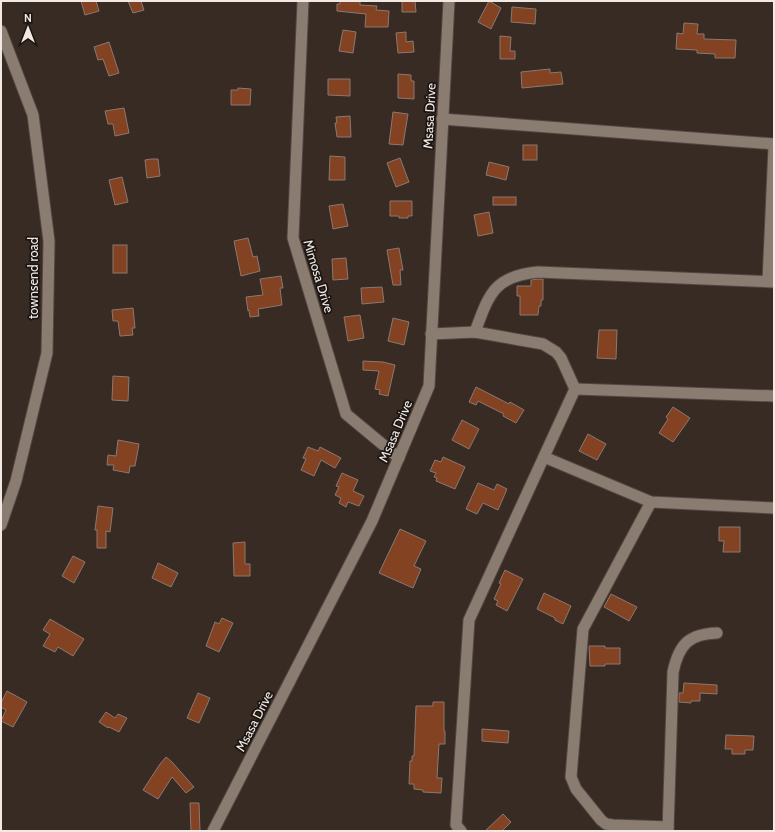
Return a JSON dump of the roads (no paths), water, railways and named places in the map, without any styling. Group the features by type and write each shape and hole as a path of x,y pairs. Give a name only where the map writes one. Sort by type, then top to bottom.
{"street":[{"name":"Mimosa Drive","path":"303,1 293,238 346,414 399,458"},
{"name":"Msasa Drive","path":"213,831 372,521 429,386 449,1"},
{"name":"townsend road","path":"1,32 33,115 49,241 47,353 16,481 1,524"},
{"path":"442,119 774,144"},
{"path":"475,332 484,307 498,286 510,278 526,273 538,272 771,281 774,147"},
{"path":"431,334 475,332 544,344 550,347 561,358 575,389 469,620 456,825 461,831"},
{"path":"575,389 774,396"},
{"path":"544,457 651,502 774,508"},
{"path":"651,502 583,629 571,777 576,789 606,824 668,829 674,672 676,661 687,641 697,636 717,633"}]}
